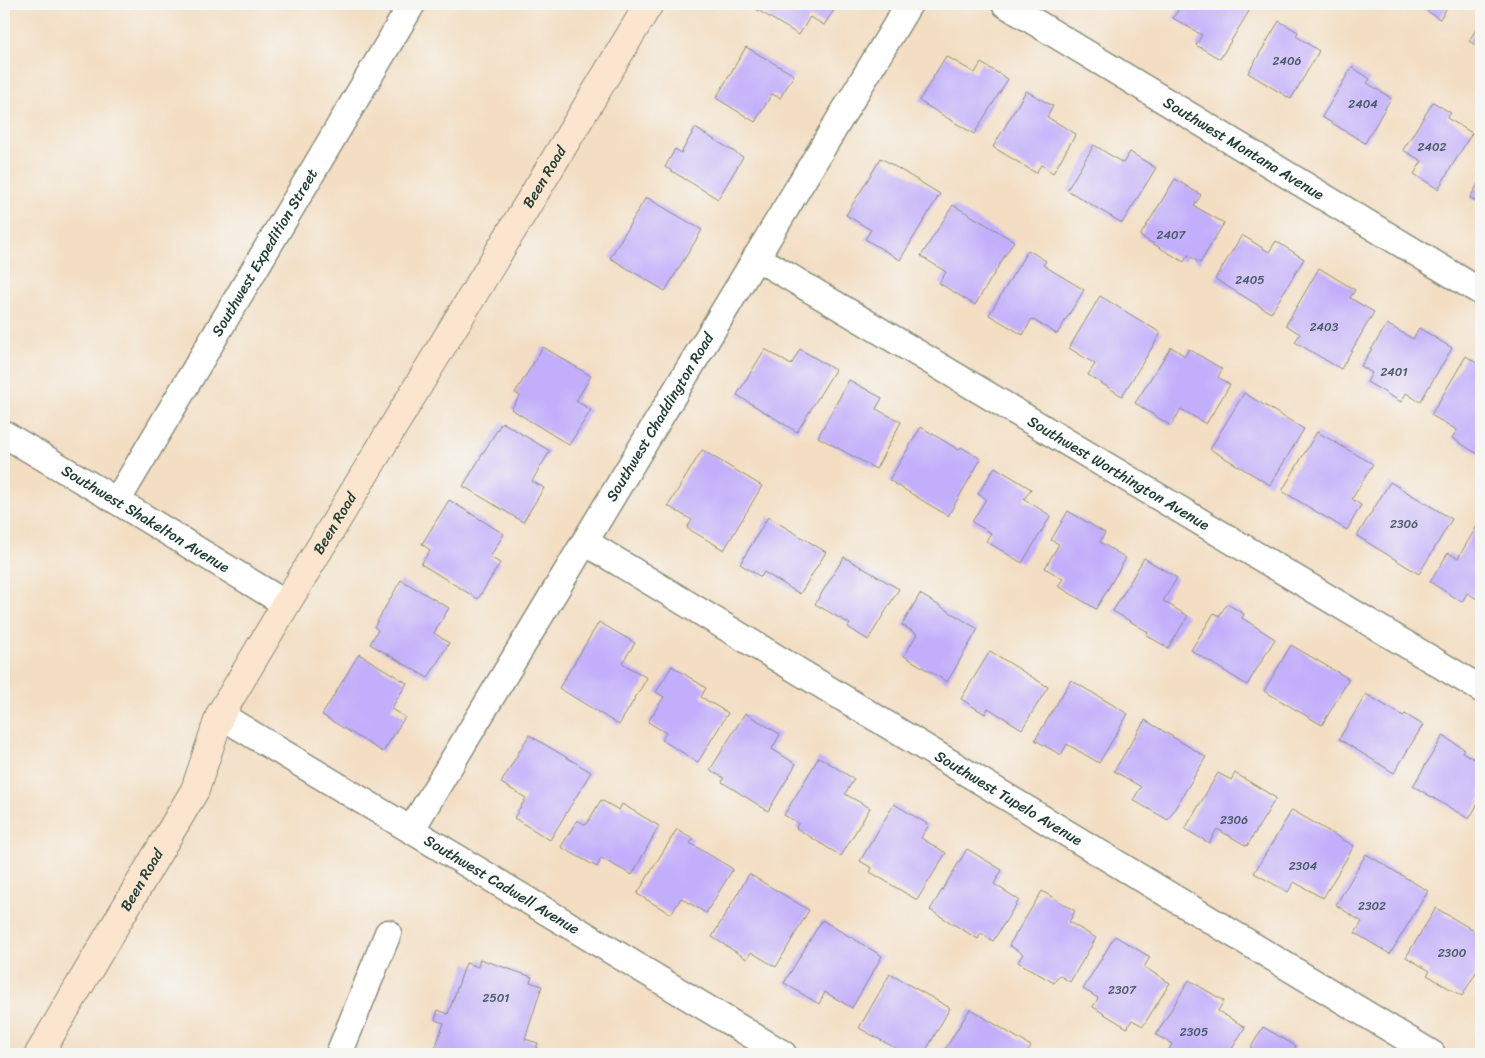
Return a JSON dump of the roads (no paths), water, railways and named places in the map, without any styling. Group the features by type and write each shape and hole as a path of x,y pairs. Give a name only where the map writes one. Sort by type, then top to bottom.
{"street":[{"name":"Southwest Expedition Street","path":"117,501 412,4"},
{"name":"Been Road","path":"39,1054 195,790 220,715 649,4"},
{"name":"Southwest Chaddington Road","path":"411,830 909,4"},
{"name":"Southwest Montana Avenue","path":"1005,4 1481,292"},
{"name":"Southwest Worthington Avenue","path":"756,257 1481,689"},
{"name":"Southwest Shakelton Avenue","path":"4,434 286,604"},
{"name":"Southwest Tupelo Avenue","path":"585,542 1432,1054"},
{"name":"Southwest Cadwell Avenue","path":"220,715 783,1054"},
{"path":"339,1054 388,933"}]}
